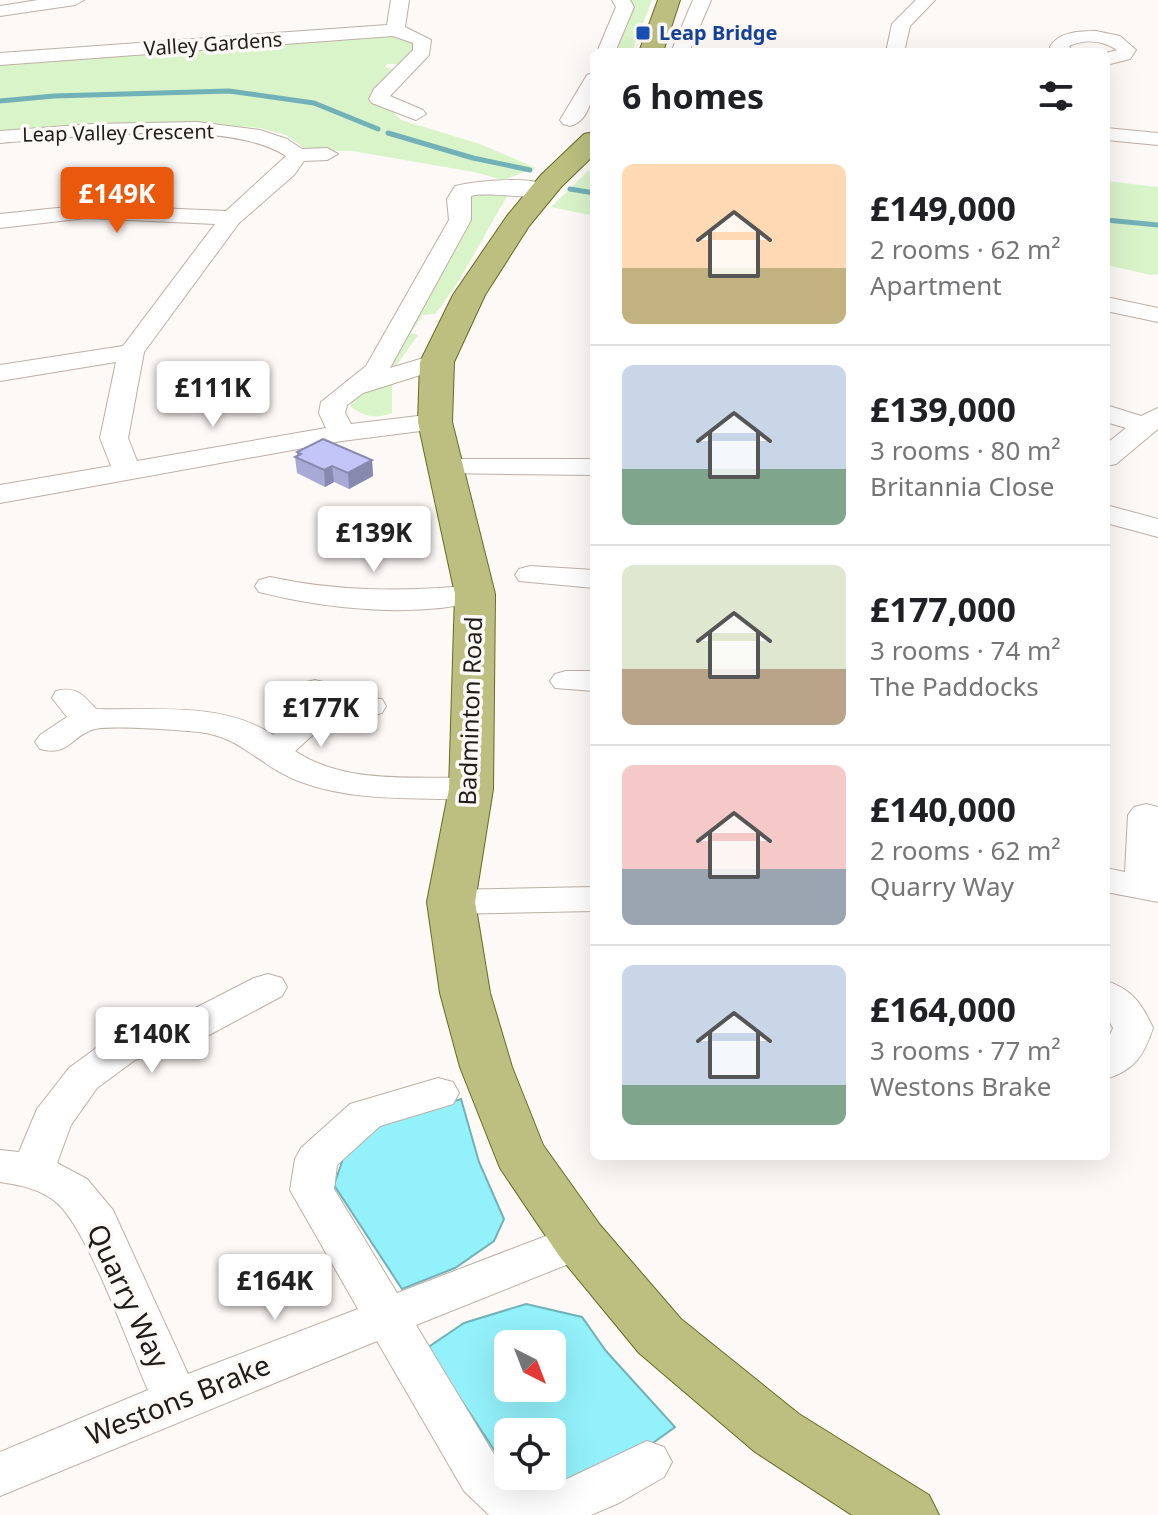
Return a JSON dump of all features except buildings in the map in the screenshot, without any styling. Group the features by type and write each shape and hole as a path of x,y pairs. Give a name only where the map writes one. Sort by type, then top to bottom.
{"main road":[{"path":"652,48 669,0"},
{"name":"Badminton Road","path":"590,144 517,222 469,295 437,362 442,445 475,594 471,789 451,902 465,993 498,1100 519,1153 580,1241 660,1336 777,1433 906,1515"}],"street":[{"path":"0,11 75,0"},
{"path":"400,0 395,30 422,40 422,51 381,93 379,99 416,114"},
{"path":"608,48 625,7 621,0"},
{"path":"682,48 702,0"},
{"path":"896,48 901,24 926,0"},
{"name":"Valley Gardens","path":"0,59 395,30"},
{"path":"1060,48 1061,43 1085,37 1112,40 1135,51 1110,58"},
{"path":"570,120 590,88"},
{"name":"Leap Valley Crescent","path":"0,137 93,130 197,128 260,136 280,143 298,155 327,154"},
{"path":"1110,134 1158,139"},
{"path":"127,470 114,438 131,352 231,218 286,170 298,155"},
{"path":"342,433 332,413 334,402 376,371 460,220 458,199 463,191 481,186 544,190"},
{"path":"0,221 21,217 138,211 231,218"},
{"path":"1110,305 1158,315"},
{"path":"0,373 131,352"},
{"path":"355,387 437,362"},
{"path":"1110,414 1152,421"},
{"path":"1110,455 1152,421"},
{"path":"0,494 342,433 590,466"},
{"path":"1110,515 1158,528"},
{"path":"530,575 590,579"},
{"path":"278,594 351,601 413,600 475,594"},
{"path":"275,751 322,697 370,706"},
{"path":"52,742 77,709 204,723 233,728 311,774 347,783 471,789"},
{"path":"1126,888 1146,815"},
{"path":"451,902 590,899"},
{"name":"Quarry Way","path":"176,1400 97,1222 72,1191 17,1168 83,1078 121,1050 184,1031 268,987"},
{"path":"1110,998 1125,1009 1133,1028 1125,1051 1110,1061"},
{"path":"438,1093 365,1115 316,1159 312,1190 481,1476 515,1504 543,1509 585,1500 647,1462"},
{"name":"Westons Brake","path":"0,1474 176,1400 580,1241"}],"green space":[{"path":"625,0 652,0 634,48 610,48"},
{"path":"390,35 413,40 417,50 400,64 387,64 385,67 398,71 374,93 401,120 480,144 536,168 503,180 352,151 307,150 286,135 260,128 202,123 0,133 0,62"},
{"path":"588,171 590,171 590,215 551,207"},
{"path":"1110,181 1158,187 1158,274 1110,266"},
{"path":"499,190 508,195 455,286 435,314 423,315 411,333 418,335 396,366 385,371 469,195"},
{"path":"392,383 392,413 371,416 351,407 351,400 362,392"}],"water":[{"path":"461,1099 479,1162 504,1219 494,1241 455,1268 402,1289 334,1185 346,1150 381,1123"},
{"path":"526,1304 582,1317 606,1351 675,1427 596,1484 566,1486 566,1418 494,1418 494,1450 427,1348 464,1323"}],"waterway":[{"path":"0,101 54,96 229,91 314,103 378,129"},
{"path":"388,133 473,158 530,170"},
{"path":"570,189 590,192"},
{"path":"1110,220 1158,225"}],"place":[{"name":"Leap Bridge","path":"643,33"}]}
